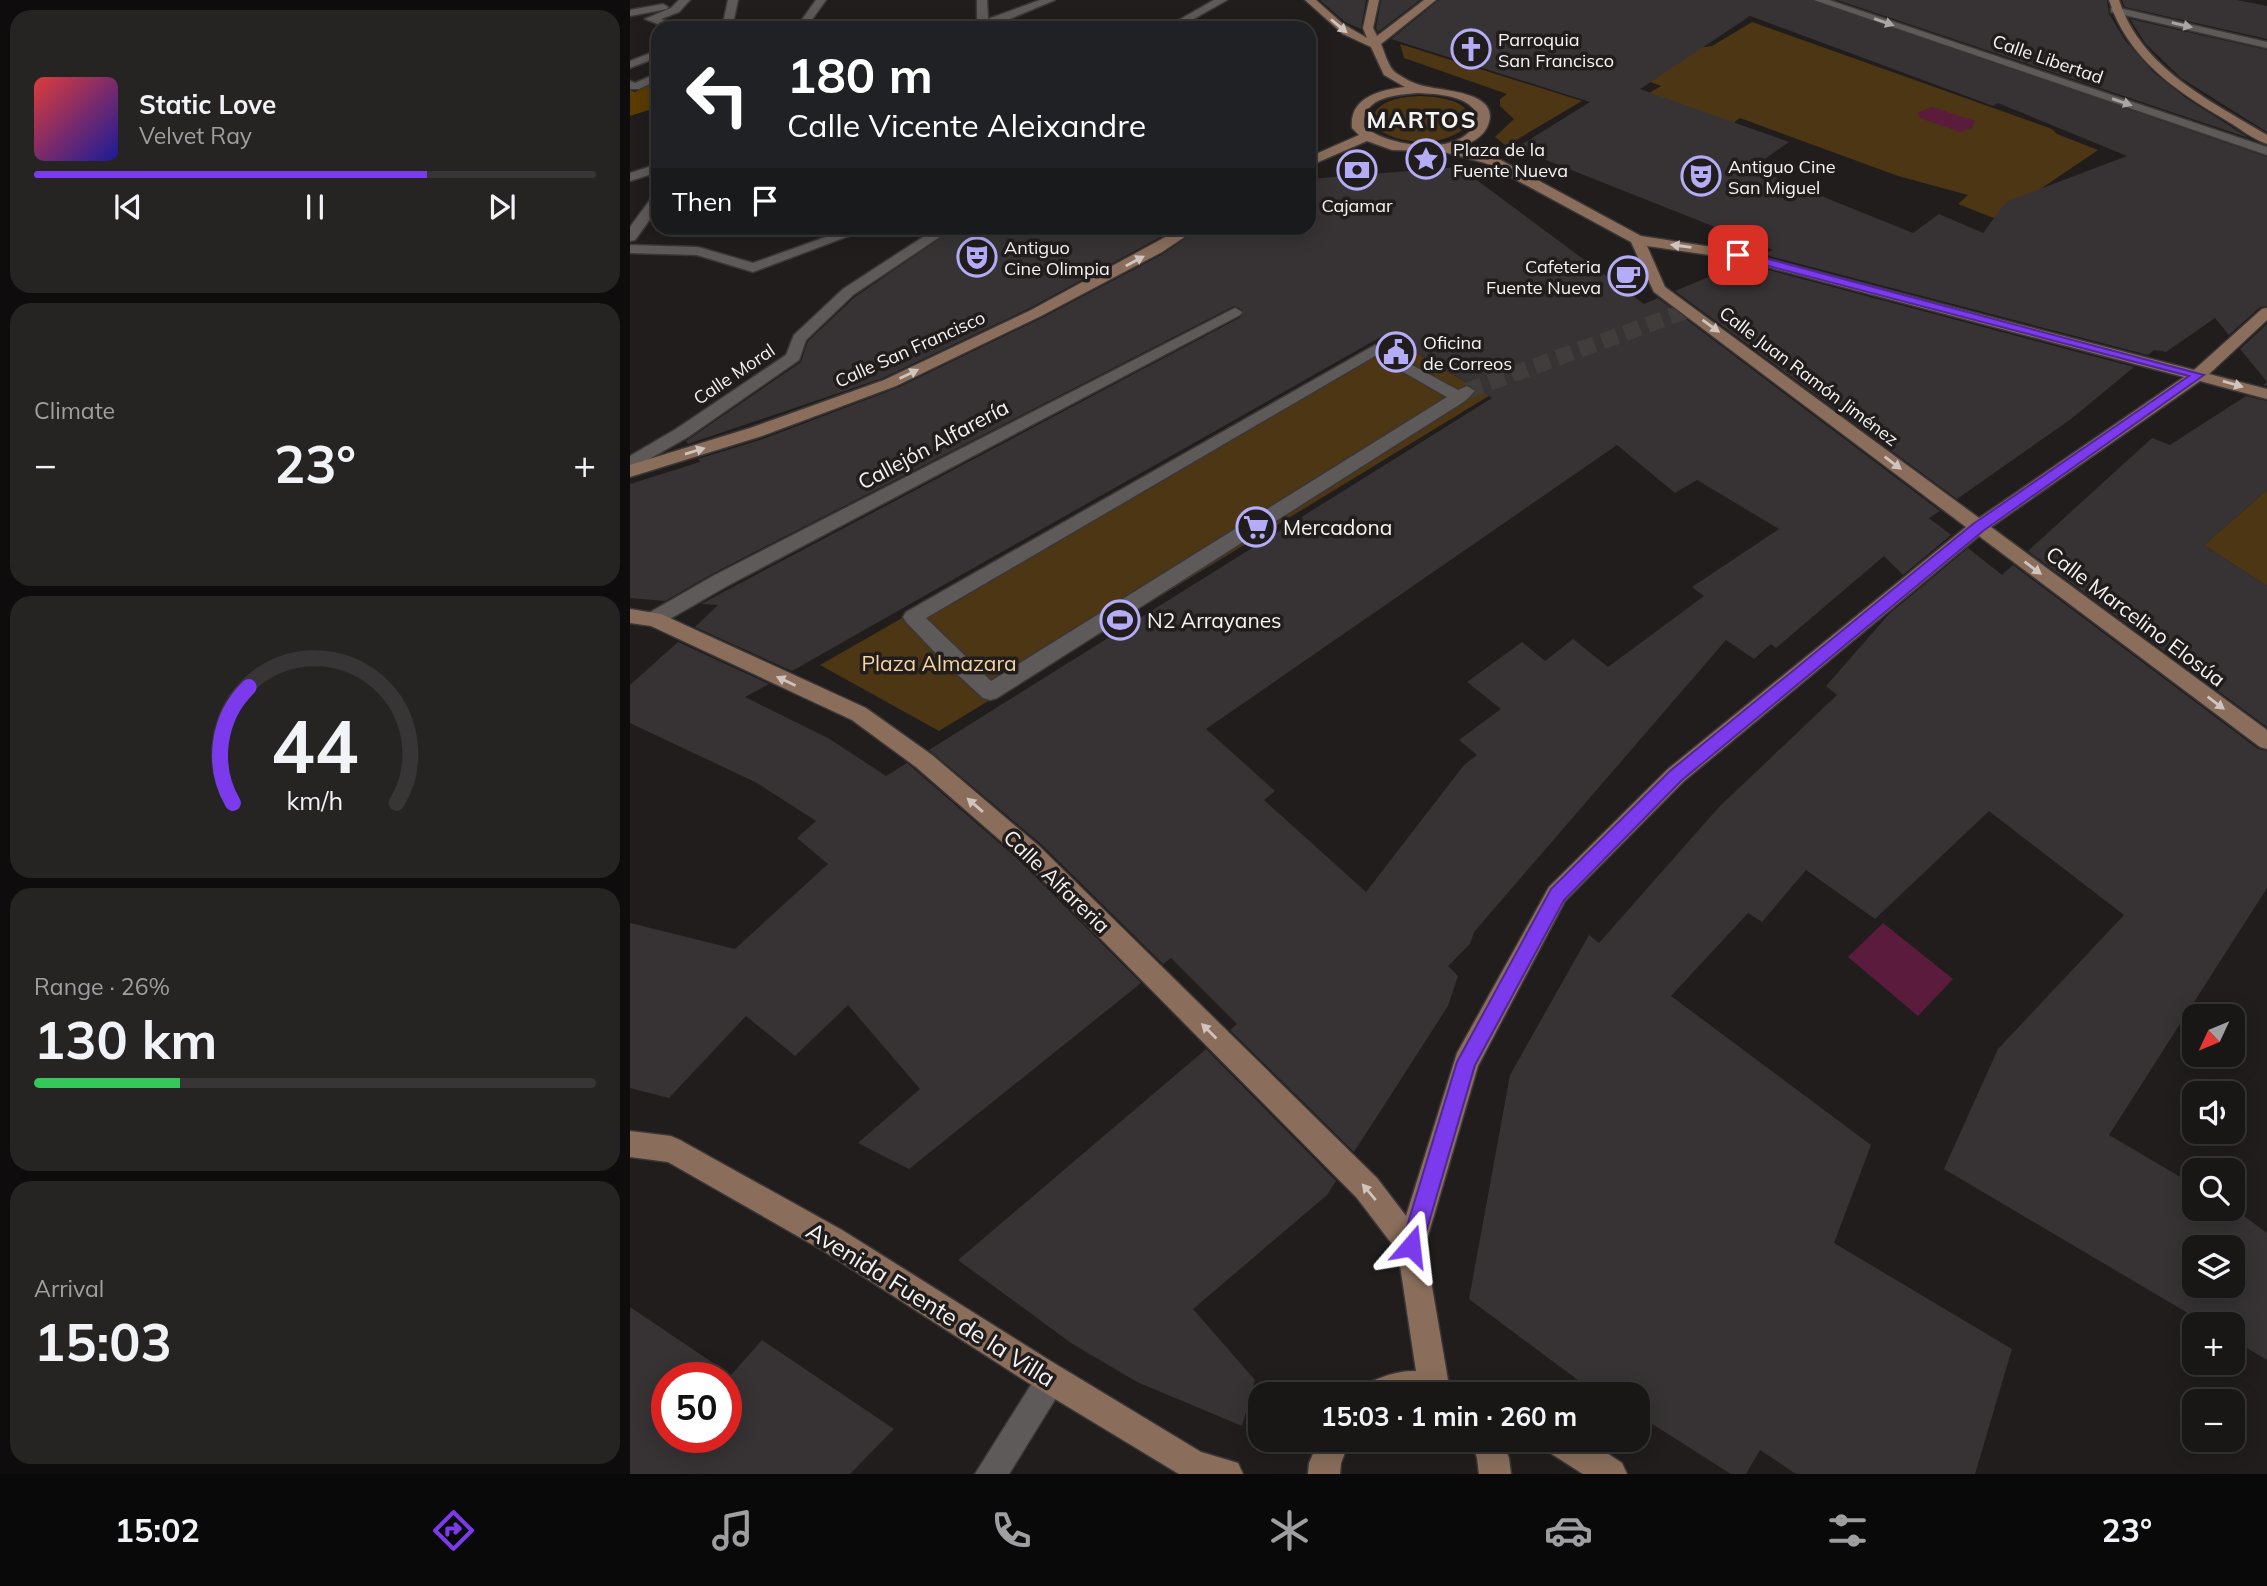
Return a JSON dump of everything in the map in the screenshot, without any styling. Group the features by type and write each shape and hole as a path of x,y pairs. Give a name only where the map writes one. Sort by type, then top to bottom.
{"street":[{"path":"630,13 654,10 677,0"},
{"path":"657,21 650,19 675,10 685,0"},
{"path":"728,21 733,0"},
{"path":"806,21 821,0"},
{"path":"980,21 982,0"},
{"path":"996,21 1050,0"},
{"path":"1183,21 1222,0"},
{"path":"1310,0 1344,32 1358,40 1374,44"},
{"path":"1374,0 1368,28 1388,73 1418,89"},
{"path":"1374,44 1431,0"},
{"name":"Calle Libertad","path":"1819,0 2267,151"},
{"path":"2114,5 2267,45"},
{"path":"2114,5 2124,33 2145,57 2197,96 2267,140"},
{"path":"630,65 651,56"},
{"path":"1382,95 1388,73"},
{"path":"630,85 635,87 651,76"},
{"path":"1440,147 1473,136 1482,127 1485,118 1481,108 1456,94 1418,89 1382,95 1359,110 1356,119 1359,128 1368,136 1399,148 1440,147 1490,160 1637,240 1738,255 2267,394"},
{"path":"1316,159 1368,136"},
{"path":"1473,136 1490,160"},
{"path":"630,177 651,170"},
{"path":"630,237 651,208"},
{"path":"630,249 698,251 753,268 844,235"},
{"name":"Calle Moral","path":"630,464 682,433 793,357 799,338 848,292 935,235"},
{"name":"Calle San Francisco","path":"630,471 756,432 890,383 1036,313 1180,235"},
{"name":"Calle Juan Ramón Jiménez","path":"1637,240 1659,289 1978,527"},
{"name":"Callejón Alfarería","path":"654,619 1235,312"},
{"path":"1437,1382 1411,1246 1466,1062 1557,894 1676,775 1978,527 2198,375 2267,312"},
{"path":"1375,349 1463,394 990,692 953,659 913,617 1375,349"},
{"name":"Calle Marcelino Elosúa","path":"1978,527 2267,741"},
{"name":"Calle Alfareria","path":"630,616 654,619 859,714 924,761 1031,853 1367,1188 1411,1246"},
{"name":"Avenida Fuente de la Villa","path":"630,1144 671,1149 831,1240 1052,1380 1195,1466 1227,1474"},
{"path":"991,1474 1052,1380"},
{"path":"1324,1474 1330,1452"},
{"path":"1491,1452 1495,1474"},
{"path":"1577,1452 1611,1474"}],"green space":[{"path":"1752,22 2052,129 2057,134 2098,150 1996,219 1958,204 1968,195 1898,176 1740,118 1678,163 1573,138 1661,86 1637,77 1685,49 1712,46"},
{"path":"1400,44 1582,101 1506,146 1495,137 1514,119 1500,106 1500,99 1507,94 1404,58"},
{"path":"1420,96 1460,104 1466,109 1469,124 1448,137 1422,142 1396,138 1374,126 1372,119 1375,112 1385,103 1398,98"},
{"name":"Plaza Almazara","path":"1392,338 1472,386 1504,369 1520,377 939,731 820,665"},
{"path":"2267,490 2267,586 2204,545"}],"shaded area":[{"path":"651,84 651,109 630,116 630,90 635,92"},
{"path":"1932,107 1975,121 1972,128 1960,132 1920,118 1918,113"},
{"path":"1883,923 1953,979 1918,1016 1848,957"}],"building":[{"path":"1320,0 1366,0 1361,29 1345,22"},
{"path":"1381,0 1420,0 1378,32 1376,28"},
{"path":"1439,0 1811,0 2267,157 2267,306 2260,307 2229,335 2215,318 2166,352 2154,350 2148,355 1762,254 1773,250 1516,148 1590,102 1391,39","holes":["1750,16 1993,106 1998,103 2127,156 2006,202 1983,233 1939,214 1913,233 1752,168 1789,142 1640,89"]},
{"path":"1837,0 2107,0 2109,14 2125,40 2153,72 2186,98 2249,138"},
{"path":"2122,0 2237,0 2267,6 2267,39 2125,7"},
{"path":"2130,19 2267,50 2267,132 2181,78 2145,43"},
{"path":"1459,167 1644,304 1658,298 1940,511 1929,518 1951,535 1903,575 1884,556 1776,648 1771,644 1754,659 1726,640 1474,932 1470,944 1448,966 1458,976 1448,1006 1354,1152 1230,1030 1237,1024 1171,958 1163,964 1041,844 929,750 1492,398 1386,334 792,671 695,627 718,605 701,604 1241,317 1243,310 1234,306 712,574 665,601 630,598 630,484 700,462 698,459 763,439 897,388 1042,318 1163,254 1190,235 1316,235 1316,178","holes":["1617,445 1675,493 1697,480 1779,529 1692,587 1704,596 1608,667 1573,639 1545,661 1522,642 1467,682 1501,709 1459,740 1477,755 1464,765 1366,892 1264,800 1275,791 1206,729"]},
{"path":"945,235 1164,235 1030,308 883,378 688,444 686,441 801,362 808,341 855,297"},
{"path":"1742,263 2134,367 2071,419 1957,499 1675,291"},
{"path":"2267,324 2267,382 2240,349"},
{"path":"2246,396 2267,401 2267,490 2204,545 2267,586 2267,727 2028,551 2152,438 2170,445"},
{"path":"1968,548 2002,575 2013,565 2258,749 2267,751 2267,888 2193,1004 2182,1004 2182,1021 2109,1135 2182,1178 2182,1221 2245,1221 2245,1217 2267,1233 2267,1360 2245,1347 2245,1312 2186,1312 1944,1169 1998,1049 2124,915 1989,811 1875,919 1806,870 1762,922 1748,913 1671,996 1871,1145 1834,1243 2012,1349 1975,1474 1796,1474 1760,1450 1746,1474 1731,1474 1650,1423 1650,1382 1581,1382 1469,1299 1510,1075 1589,935 1599,943 1719,807 1837,695 1826,686 1889,614"},
{"path":"678,642 769,684 745,697 828,738 886,776 907,763 1021,862 1141,983 909,1169 858,1143 920,1089 848,1005 795,1056 746,1016 669,1098 630,1088 630,923 735,949 828,864 797,838 816,821 757,783 630,723 630,685"},
{"path":"1206,1049 1336,1181 1327,1195 1193,1309 1255,1380 1248,1382 1248,1405 1242,1426 1137,1382 1071,1343 958,1260"},
{"path":"630,1307 712,1362 651,1362 651,1453 742,1453 742,1363 762,1340 894,1429 850,1474 630,1474"}],"tunnel":[{"path":"1467,391 1688,310"}],"place":[{"name":"Parroquia San Francisco","path":"1471,49"},
{"name":"Plaza de la Fuente Nueva","path":"1426,159"},
{"name":"Cajamar","path":"1357,170"},
{"name":"Antiguo Cine San Miguel","path":"1701,176"},
{"name":"Antiguo Cine Olimpia","path":"977,257"},
{"name":"Cafeteria Fuente Nueva","path":"1628,276"},
{"name":"Oficina de Correos","path":"1396,352"},
{"name":"Mercadona","path":"1256,527"},
{"name":"N2 Arrayanes","path":"1120,620"}],"district":[{"name":"MARTOS","path":"1422,119"}],"route":[{"path":"1411,1246 1466,1062 1557,894 1676,775 1978,527 2198,375 1738,255"}]}
